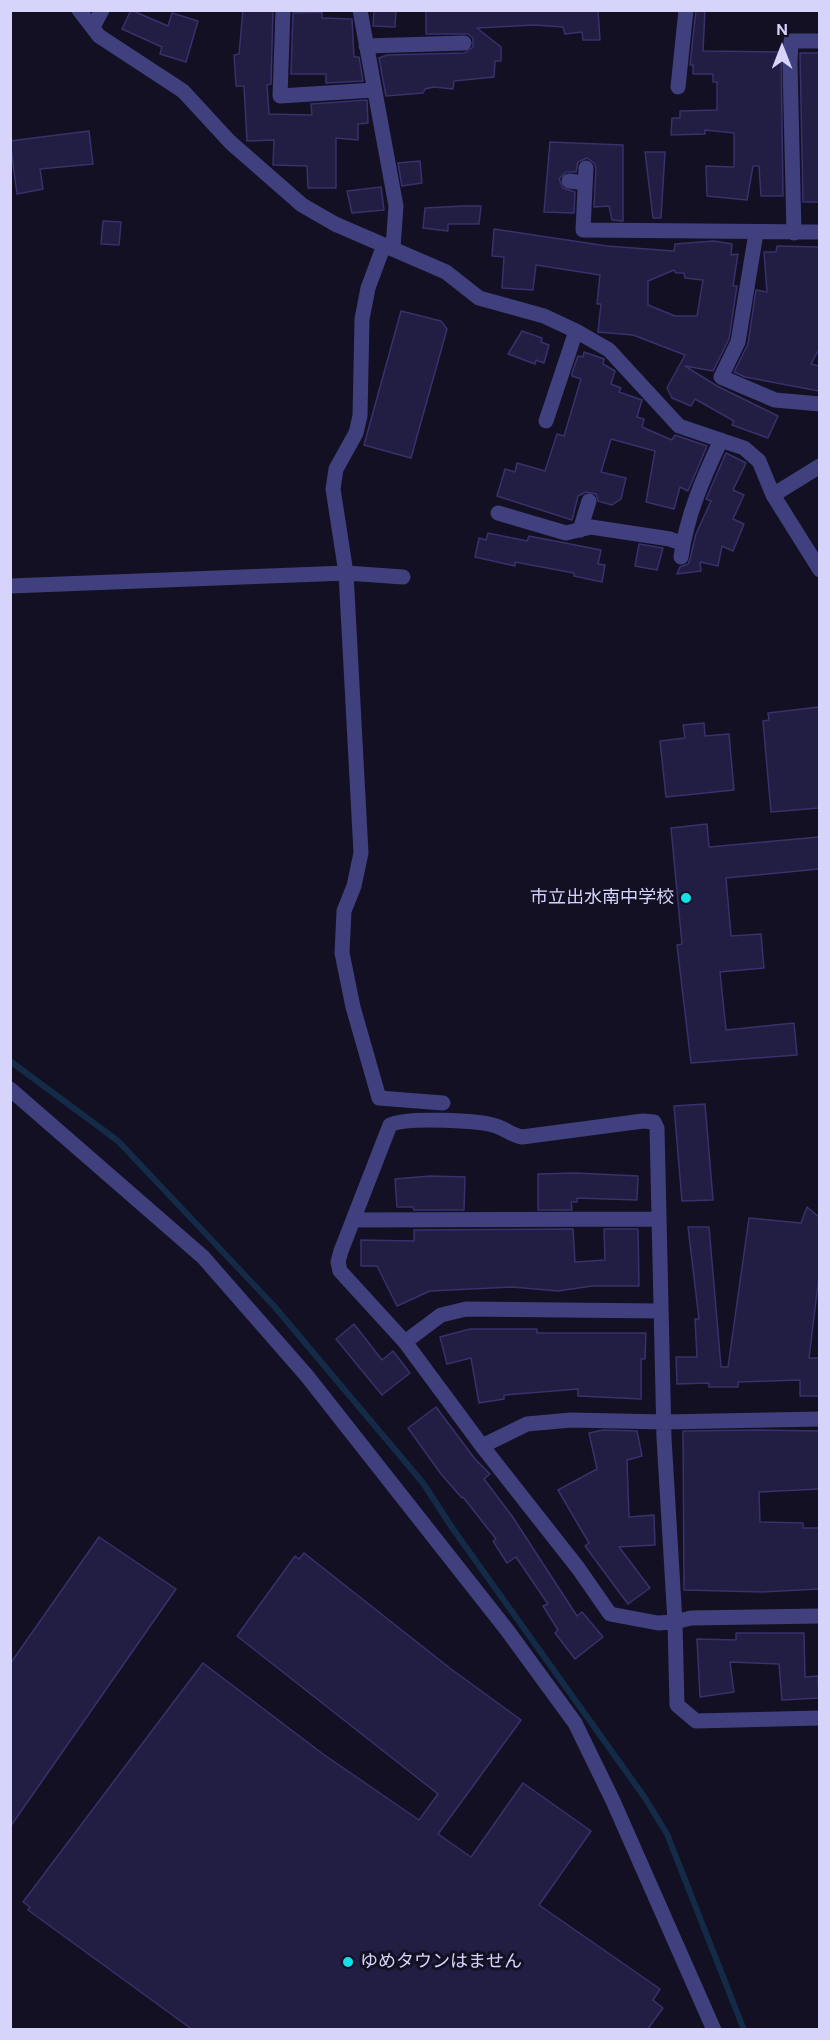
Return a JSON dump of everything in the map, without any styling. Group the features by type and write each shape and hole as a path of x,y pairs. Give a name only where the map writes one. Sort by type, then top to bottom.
{"street":[{"path":"79,10 99,36 183,91 230,142 302,205 334,224 446,272 479,298 544,316 576,331 609,350 679,426 744,448 759,461 773,495 819,570"},
{"path":"93,27 102,10"},
{"path":"284,10 280,96 374,90"},
{"path":"360,10 396,206 389,246 368,288 362,319 360,416 356,434 342,456 334,478 334,504 346,573 361,854 354,886 344,911 342,953 353,1007 379,1098 443,1103"},
{"path":"678,87 686,10"},
{"path":"794,233 790,64 792,41 819,41"},
{"path":"366,46 464,43"},
{"path":"580,177 583,230 819,232"},
{"path":"756,233 738,342 721,377 775,400 819,404"},
{"path":"546,421 576,331"},
{"path":"498,513 566,533 591,527 670,539 682,550 699,486 721,440"},
{"path":"773,495 819,466"},
{"path":"580,530 589,501"},
{"path":"10,586 346,573 403,577"},
{"path":"10,1089 202,1257 307,1376 507,1630 575,1723 613,1801 714,2030"},
{"path":"819,1616 692,1618 675,1622 658,1623 610,1614 578,1568 482,1446 405,1342 340,1271 338,1262 390,1125 412,1119 496,1125 513,1135 522,1137 643,1121 654,1122 657,1128 660,1311 675,1622 677,1705 696,1722 819,1718"},
{"path":"353,1220 660,1219"},
{"path":"405,1342 441,1314 466,1310 660,1311"},
{"path":"482,1446 527,1424 571,1420 664,1422 819,1419"}],"building":[{"path":"131,10 168,26 172,13 198,21 186,62 160,54 162,47 122,29"},
{"path":"243,10 273,10 271,84 267,85 269,114 312,115 311,104 367,100 368,123 358,124 358,140 336,138 336,188 308,188 307,166 273,165 274,140 247,141 244,86 236,86 234,55 239,54"},
{"path":"374,10 396,10 395,27 373,26"},
{"path":"426,10 598,10 600,40 583,40 582,32 565,34 563,27 534,25 477,28 501,47 501,61 495,61 494,77 454,81 453,89 434,87 425,89 423,93 386,96 379,58 387,55 464,53 473,47 473,38 468,34 426,34"},
{"path":"696,10 705,10 703,51 781,52 783,196 761,196 759,166 753,166 747,200 707,196 706,166 734,167 734,133 705,130 705,134 671,135 672,118 680,118 680,111 717,110 717,82 713,82 713,74 693,74 693,65 690,65"},
{"path":"322,12 322,18 352,19 354,57 359,57 363,81 326,83 326,74 291,74 293,13"},
{"path":"800,53 819,53 819,202 803,202"},
{"path":"89,131 93,164 40,169 43,189 17,194 10,141"},
{"path":"550,142 623,145 623,221 612,220 609,206 594,207 596,168 594,163 587,158 578,162 576,172 566,172 559,179 563,188 575,192 574,213 544,212"},
{"path":"645,152 665,152 661,218 653,218"},
{"path":"420,161 422,183 402,186 398,163"},
{"path":"381,187 384,210 352,213 347,191"},
{"path":"481,206 479,224 448,224 448,231 423,228 425,208"},
{"path":"103,221 121,222 119,245 101,244"},
{"path":"494,229 607,246 674,251 675,244 714,241 732,244 731,255 738,254 733,286 737,286 729,339 713,371 685,366 717,386 778,416 768,438 732,425 734,421 695,399 691,406 672,398 667,388 685,355 633,335 598,332 601,304 597,304 600,275 536,265 533,290 502,288 504,257 492,256","holes":["674,270 676,273 684,273 685,278 703,280 697,316 675,316 648,305 648,281"]},
{"path":"777,246 819,247 819,349 811,364 819,366 819,391 745,377 734,372 748,344 756,290 767,292 764,252 776,252"},
{"path":"401,311 441,321 447,329 411,458 364,445"},
{"path":"522,331 542,338 541,342 549,345 544,363 536,360 535,364 508,354"},
{"path":"584,352 604,359 603,364 615,371 611,384 621,388 619,392 642,400 637,417 644,419 642,427 672,440 675,435 707,446 688,491 680,487 674,509 646,502 655,451 611,439 601,472 626,478 621,499 612,505 598,501 596,494 586,492 578,496 572,520 497,496 505,469 515,472 517,463 545,471 557,434 564,436 581,379 572,376 572,373 578,356 583,357"},
{"path":"726,453 746,463 733,490 744,495 733,519 744,524 733,551 722,546 718,566 700,562 701,571 677,574 680,567 688,564 696,534 711,501 706,499"},
{"path":"488,533 527,541 529,536 601,550 598,564 605,565 602,582 574,576 574,573 515,562 515,566 475,557 479,538 486,540"},
{"path":"639,544 663,548 657,570 635,566"},
{"path":"819,707 819,808 771,812 763,721 769,720 768,713"},
{"path":"704,723 705,736 729,734 734,790 666,797 660,741 685,738 683,725"},
{"path":"707,824 709,847 819,837 819,869 726,878 731,936 761,934 764,968 720,972 726,1030 794,1023 797,1055 691,1063 677,945 682,944 671,828"},
{"path":"705,1104 713,1200 682,1201 674,1106"},
{"path":"538,1174 638,1176 637,1200 577,1198 577,1202 571,1202 572,1210 538,1210"},
{"path":"430,1176 465,1177 464,1210 414,1210 413,1207 397,1207 395,1179"},
{"path":"807,1207 819,1217 819,1276 809,1358 819,1358 819,1396 800,1396 800,1380 738,1382 738,1387 709,1387 709,1383 677,1384 676,1357 697,1357 695,1319 699,1319 688,1227 709,1227 721,1367 728,1367 749,1218 801,1223"},
{"path":"573,1229 575,1262 605,1260 604,1229 638,1229 639,1286 592,1286 558,1291 512,1287 430,1291 397,1306 377,1266 361,1266 361,1240 414,1241 414,1230"},
{"path":"354,1324 382,1360 393,1351 410,1373 382,1395 336,1339"},
{"path":"470,1329 537,1329 537,1333 646,1333 645,1359 641,1359 641,1399 578,1396 578,1389 504,1395 504,1399 479,1403 471,1358 447,1364 440,1337"},
{"path":"436,1407 475,1459 490,1474 484,1479 512,1516 577,1616 582,1612 603,1637 575,1659 555,1633 558,1630 543,1606 548,1604 516,1557 507,1563 493,1541 496,1539 463,1497 441,1474 408,1428"},
{"path":"603,1430 637,1431 642,1456 627,1460 629,1517 654,1515 655,1545 619,1547 650,1588 628,1604 585,1546 589,1543 558,1490 597,1469 589,1433"},
{"path":"683,1431 819,1431 819,1489 759,1492 760,1522 803,1523 803,1528 819,1528 819,1589 762,1592 684,1590"},
{"path":"99,1537 176,1589 10,1827 10,1664"},
{"path":"304,1553 451,1669 521,1720 438,1834 471,1857 523,1783 591,1831 539,1905 660,1989 653,2000 663,2008 647,2030 193,2030 28,1910 30,1907 23,1902 203,1663 323,1754 419,1820 438,1794 237,1636 295,1556 299,1559"},
{"path":"736,1633 804,1633 805,1677 818,1676 819,1698 782,1700 779,1664 730,1662 734,1692 700,1697 697,1639 736,1640"}],"waterway":[{"path":"10,1061 118,1141 274,1306 423,1483 453,1529 645,1798 667,1834 744,2030"}],"place":[{"name":"市立出水南中学校","path":"686,898"},
{"name":"ゆめタウンはません","path":"348,1962"}]}
